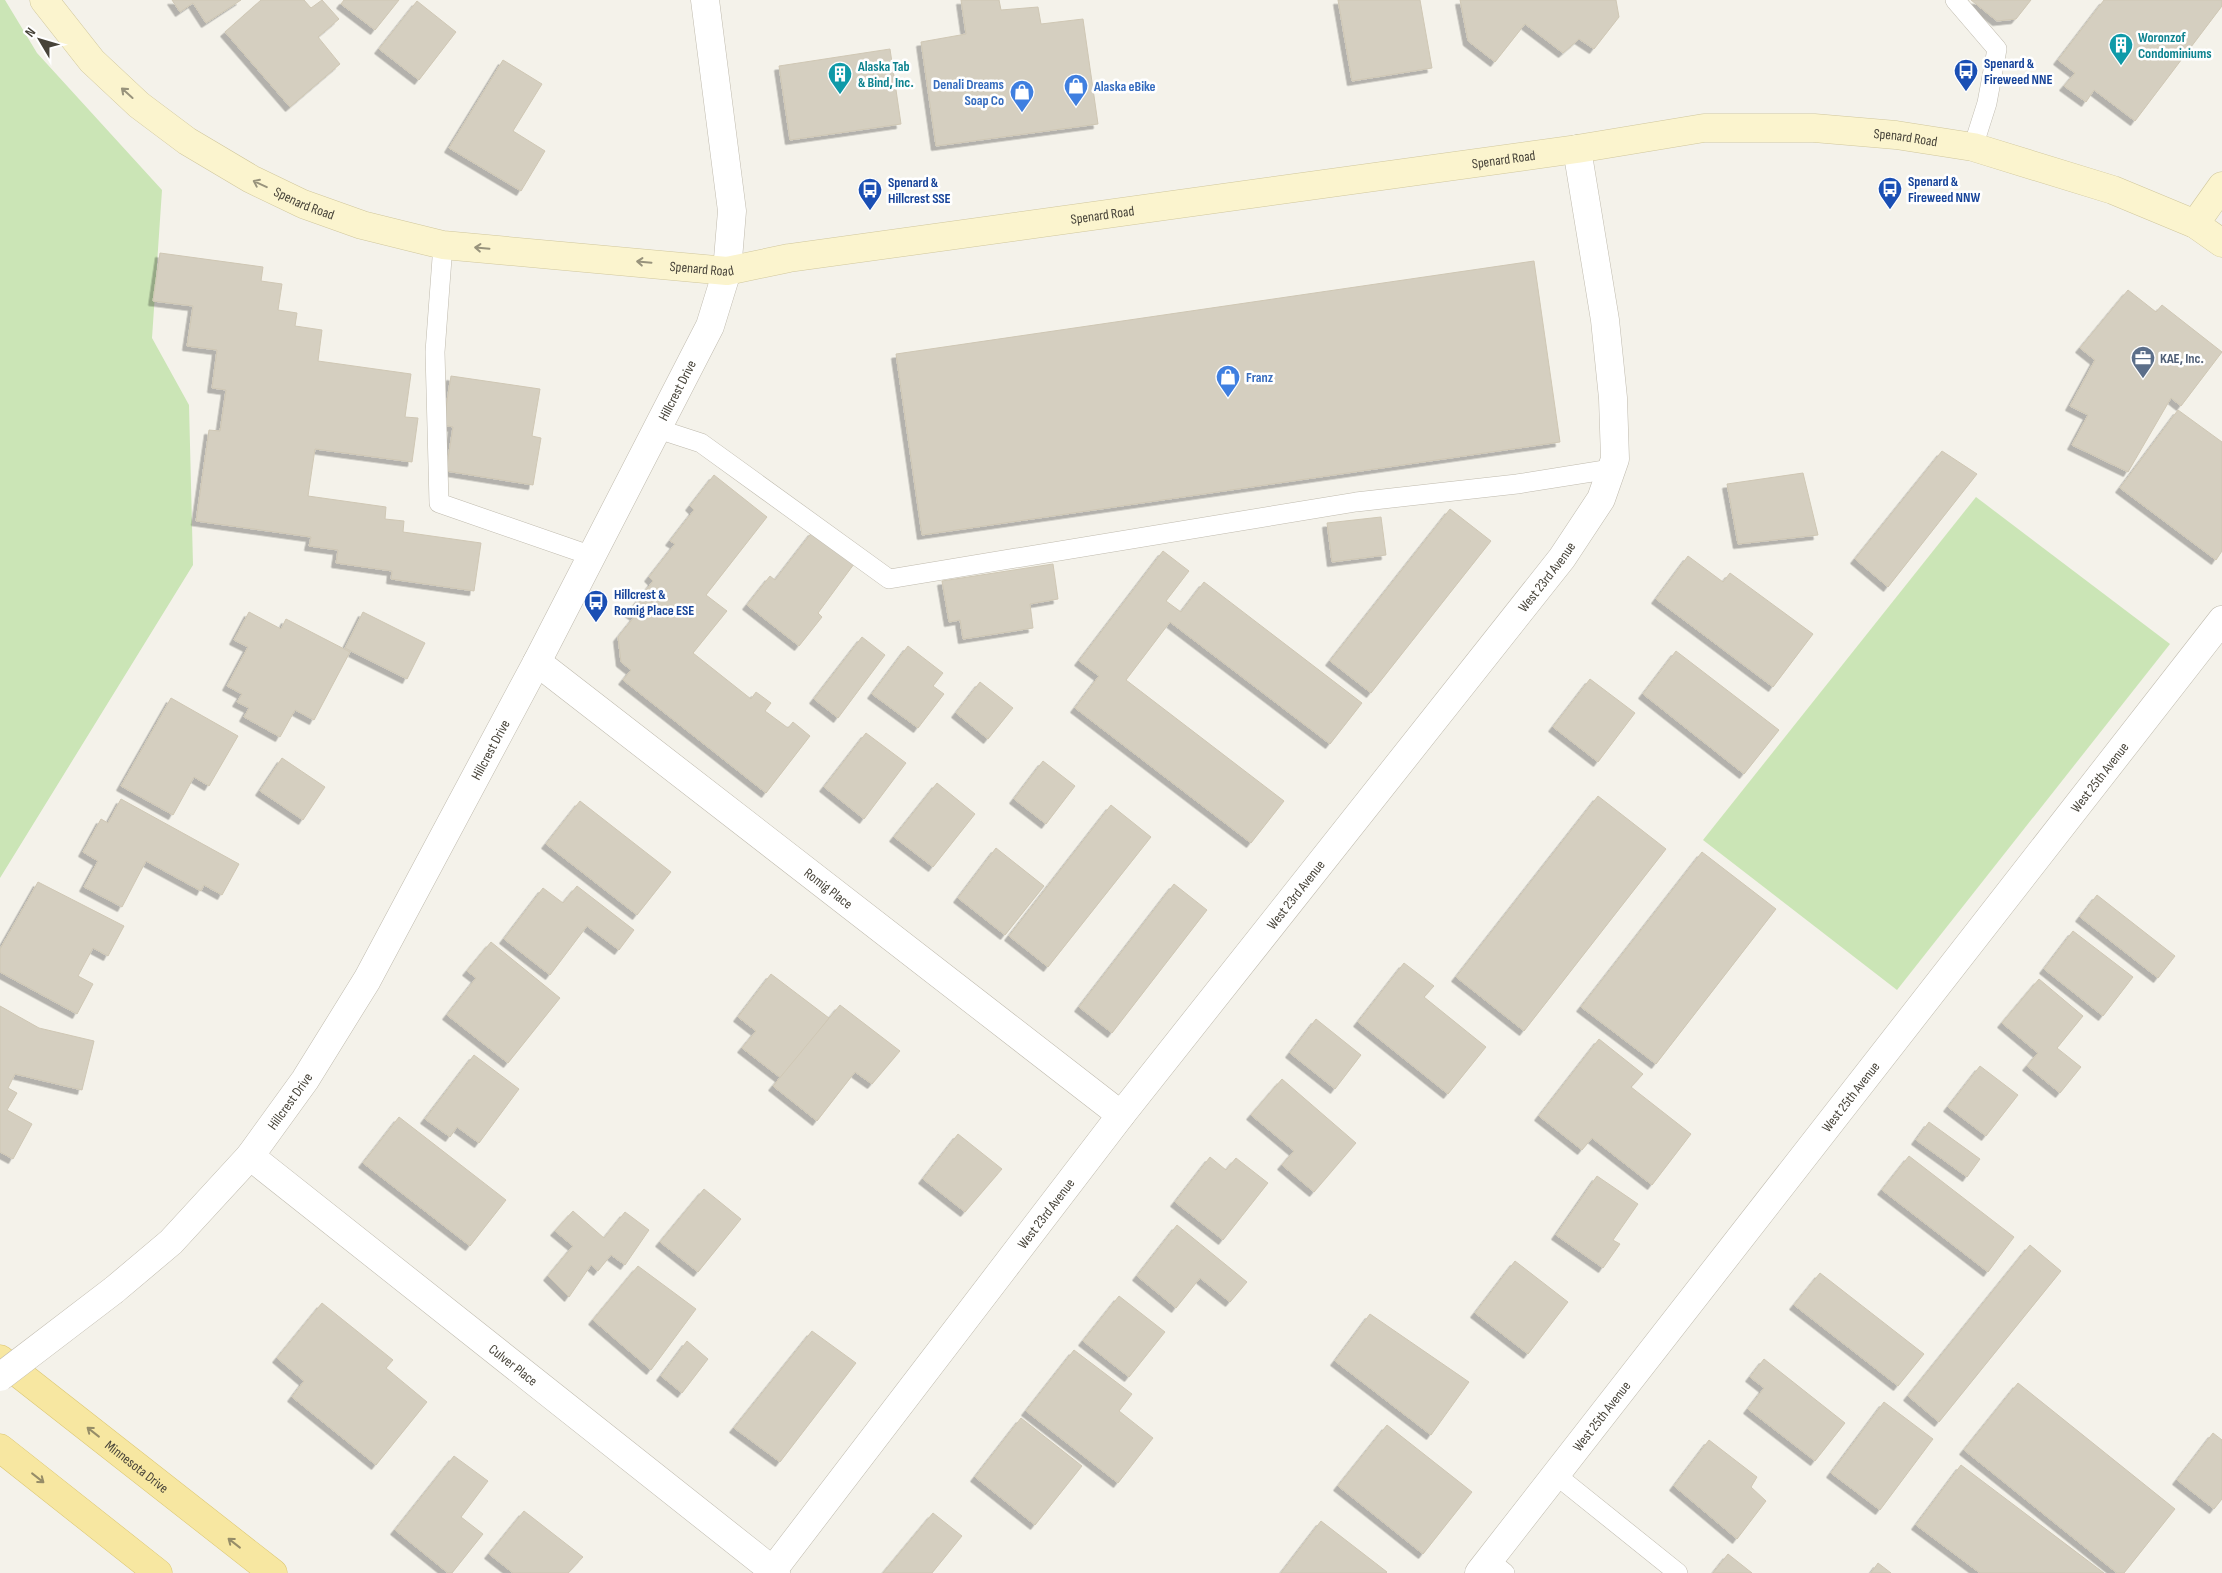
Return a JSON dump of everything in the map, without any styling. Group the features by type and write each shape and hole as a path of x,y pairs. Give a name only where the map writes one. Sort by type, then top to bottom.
{"main road":[{"name":"Spenard Road","path":"44,0 92,61 140,105 186,141 251,179 303,204 362,225 443,245 727,271 789,258 1577,149 1704,128 1814,128 1896,135 1972,148 2134,197 2196,224 2222,242"},
{"path":"2196,224 2222,186"},
{"name":"Minnesota Drive","path":"0,1359 273,1573"},
{"path":"0,1448 158,1573"}],"street":[{"name":"Hillcrest Drive","path":"0,1377 114,1290 171,1242 250,1156 306,1080 367,980 537,662 658,429 710,326 727,271 732,211 705,0"},
{"name":"West 23rd Avenue","path":"775,1572 1121,1114 1562,558 1601,499 1615,459 1613,398 1605,320 1577,149"},
{"name":"West 25th Avenue","path":"1491,1569 1556,1475 2222,620"},
{"name":"Romig Place","path":"537,662 1121,1114"},
{"name":"Culver Place","path":"250,1156 775,1572"}],"lane":[{"path":"1955,0 1997,48 1987,103 1972,148"},
{"path":"443,245 435,352 439,503 592,556"},
{"path":"658,429 701,443 889,580 1356,502 1517,484 1611,469"},
{"path":"1556,1475 1678,1573"}],"green space":[{"path":"0,0 5,0 37,53 162,190 152,338 189,405 193,565 0,878"},
{"path":"1976,497 2170,644 1897,990 1703,840"}],"building":[{"path":"172,0 241,0 206,23 193,3 180,12"},
{"path":"261,0 304,0 311,8 322,0 339,19 318,37 340,64 290,107 225,32"},
{"path":"344,0 399,0 375,30 341,4"},
{"path":"961,0 999,0 1001,10 1038,7 1041,24 1083,19 1098,124 936,146 921,42 966,34"},
{"path":"1338,0 1420,0 1432,68 1352,81"},
{"path":"1460,0 1616,0 1619,17 1594,49 1579,39 1563,53 1525,24 1495,62 1468,41"},
{"path":"1971,0 2031,0 2016,19 1997,21"},
{"name":"Woronzof Condominiums","path":"2104,0 2222,0 2222,6 2135,121 2094,90 2086,102 2064,86 2075,73 2058,60"},
{"path":"417,1 456,32 419,80 379,49"},
{"name":"Alaska Tab & Bind, Inc.","path":"890,49 901,124 790,140 779,66"},
{"path":"503,60 542,84 513,131 545,151 521,191 449,148"},
{"path":"160,253 263,267 261,281 282,284 278,310 297,313 295,326 322,330 318,361 411,374 405,417 418,418 412,462 315,449 308,496 386,507 385,519 404,521 403,532 481,543 474,591 391,579 392,571 336,563 338,550 309,546 311,537 196,521 209,430 220,431 226,390 212,388 217,350 187,346 193,306 153,301"},
{"name":"Franz","path":"1534,261 1560,442 922,535 896,354"},
{"name":"KAE, Inc.","path":"2128,290 2156,312 2162,305 2222,352 2181,406 2171,398 2128,472 2072,445 2088,415 2070,406 2095,360 2080,348"},
{"path":"451,376 540,389 532,436 541,438 533,485 446,471 453,427 443,425"},
{"path":"2178,410 2222,442 2222,551 2216,560 2120,488"},
{"path":"1942,451 1977,474 1888,587 1855,559"},
{"path":"1803,473 1818,535 1738,544 1727,484"},
{"path":"714,475 767,517 706,595 727,611 693,653 751,699 756,692 771,703 765,711 788,728 793,722 810,736 766,793 623,680 631,670 621,662 618,637 635,616 629,612 653,581 649,577 675,544 670,541 694,510 690,506"},
{"path":"1450,509 1491,541 1371,693 1330,661"},
{"path":"1381,517 1386,555 1332,562 1327,523"},
{"path":"813,531 854,564 818,613 822,617 799,646 747,605 770,576 775,580"},
{"path":"1163,551 1189,571 1166,601 1181,612 1204,582 1362,703 1330,744 1170,622 1126,680 1284,801 1251,843 1075,708 1099,676 1079,661"},
{"path":"1688,556 1723,582 1730,573 1813,634 1773,687 1656,599"},
{"path":"1053,564 1058,599 1030,604 1033,628 963,639 960,620 949,622 942,581"},
{"path":"249,612 281,629 286,619 350,652 314,720 295,710 280,737 244,717 249,708 237,702 242,694 227,686 248,647 234,640"},
{"path":"363,612 425,643 407,679 345,648"},
{"path":"862,637 885,655 838,718 814,699"},
{"path":"908,646 943,673 933,686 944,694 918,728 872,694"},
{"path":"1676,651 1779,730 1744,774 1643,694"},
{"path":"1590,679 1635,713 1598,762 1553,727"},
{"path":"980,682 1013,708 988,739 956,713"},
{"path":"171,698 238,736 209,786 194,777 173,815 121,786"},
{"path":"866,733 906,763 864,819 824,787"},
{"path":"282,758 325,787 303,820 260,791"},
{"path":"1043,761 1075,786 1046,824 1014,799"},
{"path":"937,783 975,814 933,867 894,837"},
{"path":"1598,796 1666,849 1524,1031 1456,977"},
{"path":"121,799 239,864 222,895 204,885 201,891 146,861 122,907 84,887 98,861 83,852 101,819 108,823"},
{"path":"580,801 671,872 637,915 546,844"},
{"path":"1111,805 1151,837 1048,967 1009,936"},
{"path":"996,848 1044,886 1005,935 958,898"},
{"path":"1702,852 1776,909 1656,1064 1581,1007"},
{"path":"38,882 124,926 108,956 93,948 78,976 93,984 77,1014 0,972 0,949"},
{"path":"1174,884 1207,910 1112,1033 1079,1007"},
{"path":"577,886 634,930 619,950 587,926 550,975 504,939 543,888 563,903"},
{"path":"2097,895 2175,956 2158,978 2080,917"},
{"path":"2073,931 2133,977 2103,1016 2044,969"},
{"path":"491,942 560,998 508,1063 447,1015 476,978 467,971"},
{"path":"1404,963 1434,986 1424,997 1486,1047 1448,1094 1358,1022"},
{"path":"771,974 829,1018 782,1079 742,1048 756,1031 738,1017"},
{"path":"2039,979 2083,1016 2057,1048 2081,1067 2060,1093 2027,1066 2038,1053 2002,1023"},
{"path":"840,1005 900,1051 872,1084 855,1072 817,1121 773,1086"},
{"path":"0,1006 39,1028 94,1041 82,1090 15,1074 8,1088 17,1093 7,1110 32,1124 13,1159 0,1152"},
{"path":"1316,1019 1361,1055 1335,1089 1290,1053"},
{"path":"1599,1039 1643,1074 1631,1087 1691,1134 1652,1185 1592,1138 1582,1150 1539,1116"},
{"path":"474,1055 519,1089 479,1143 457,1127 450,1137 425,1119"},
{"path":"1980,1066 2018,1095 1986,1136 1948,1107"},
{"path":"1282,1079 1356,1143 1314,1192 1282,1165 1294,1151 1251,1115"},
{"path":"399,1117 506,1200 470,1246 363,1163"},
{"path":"1929,1122 1980,1159 1967,1177 1916,1140"},
{"path":"958,1134 1002,1169 965,1212 923,1179"},
{"path":"1909,1156 2014,1237 1988,1272 1882,1190"},
{"path":"1210,1157 1226,1170 1236,1158 1268,1183 1223,1240 1175,1202"},
{"path":"1597,1176 1638,1204 1613,1240 1620,1244 1603,1268 1556,1235"},
{"path":"704,1189 741,1219 698,1272 660,1242"},
{"path":"573,1211 604,1238 625,1212 649,1230 625,1265 611,1255 598,1271 591,1265 569,1297 548,1276 573,1246 555,1231"},
{"path":"1177,1225 1247,1282 1230,1302 1200,1278 1176,1308 1137,1276"},
{"path":"2030,1245 2061,1271 1939,1422 1908,1396"},
{"path":"1515,1261 1568,1302 1528,1354 1475,1313"},
{"path":"638,1266 696,1309 651,1370 593,1320"},
{"path":"1820,1273 1924,1354 1898,1386 1794,1305"},
{"path":"1119,1296 1165,1332 1129,1377 1083,1341"},
{"path":"322,1303 393,1360 386,1368 427,1402 376,1465 292,1397 304,1381 277,1358"},
{"path":"1370,1314 1469,1382 1431,1435 1335,1361"},
{"path":"812,1331 856,1363 780,1462 734,1428"},
{"path":"687,1341 708,1359 682,1393 661,1376"},
{"path":"1074,1350 1132,1394 1119,1411 1153,1438 1118,1483 1026,1411"},
{"path":"1764,1359 1845,1423 1815,1461 1748,1409 1764,1388 1750,1377"},
{"path":"2018,1383 2175,1509 2124,1573 2117,1573 1964,1450"},
{"path":"1884,1402 1933,1439 1880,1510 1831,1473"},
{"path":"1021,1418 1082,1466 1035,1525 975,1477"},
{"path":"1387,1425 1472,1492 1423,1554 1338,1486"},
{"path":"2213,1433 2222,1440 2222,1499 2214,1509 2177,1480"},
{"path":"1709,1440 1757,1477 1751,1487 1766,1501 1737,1539 1674,1486"},
{"path":"454,1456 488,1481 461,1517 483,1534 452,1573 448,1573 395,1530"},
{"path":"1961,1465 2104,1573 1980,1573 1916,1525"},
{"path":"524,1511 583,1557 568,1573 513,1573 489,1554"},
{"path":"933,1513 962,1536 932,1573 883,1573"},
{"path":"1321,1521 1387,1572 1281,1573"},
{"path":"1728,1554 1752,1573 1713,1573"},
{"path":"1878,1563 1891,1573 1871,1573"}],"place":[{"name":"Woronzof Condominiums","path":"2121,66"},
{"name":"Spenard & Fireweed NNE","path":"1966,92"},
{"name":"Alaska Tab & Bind, Inc.","path":"840,95"},
{"name":"Alaska eBike","path":"1076,107"},
{"name":"Denali Dreams Soap Co","path":"1022,113"},
{"name":"Spenard & Fireweed NNW","path":"1890,210"},
{"name":"Spenard & Hillcrest SSE","path":"870,211"},
{"name":"KAE, Inc.","path":"2143,379"},
{"name":"Franz","path":"1228,398"},
{"name":"Hillcrest & Romig Place ESE","path":"596,623"}]}
